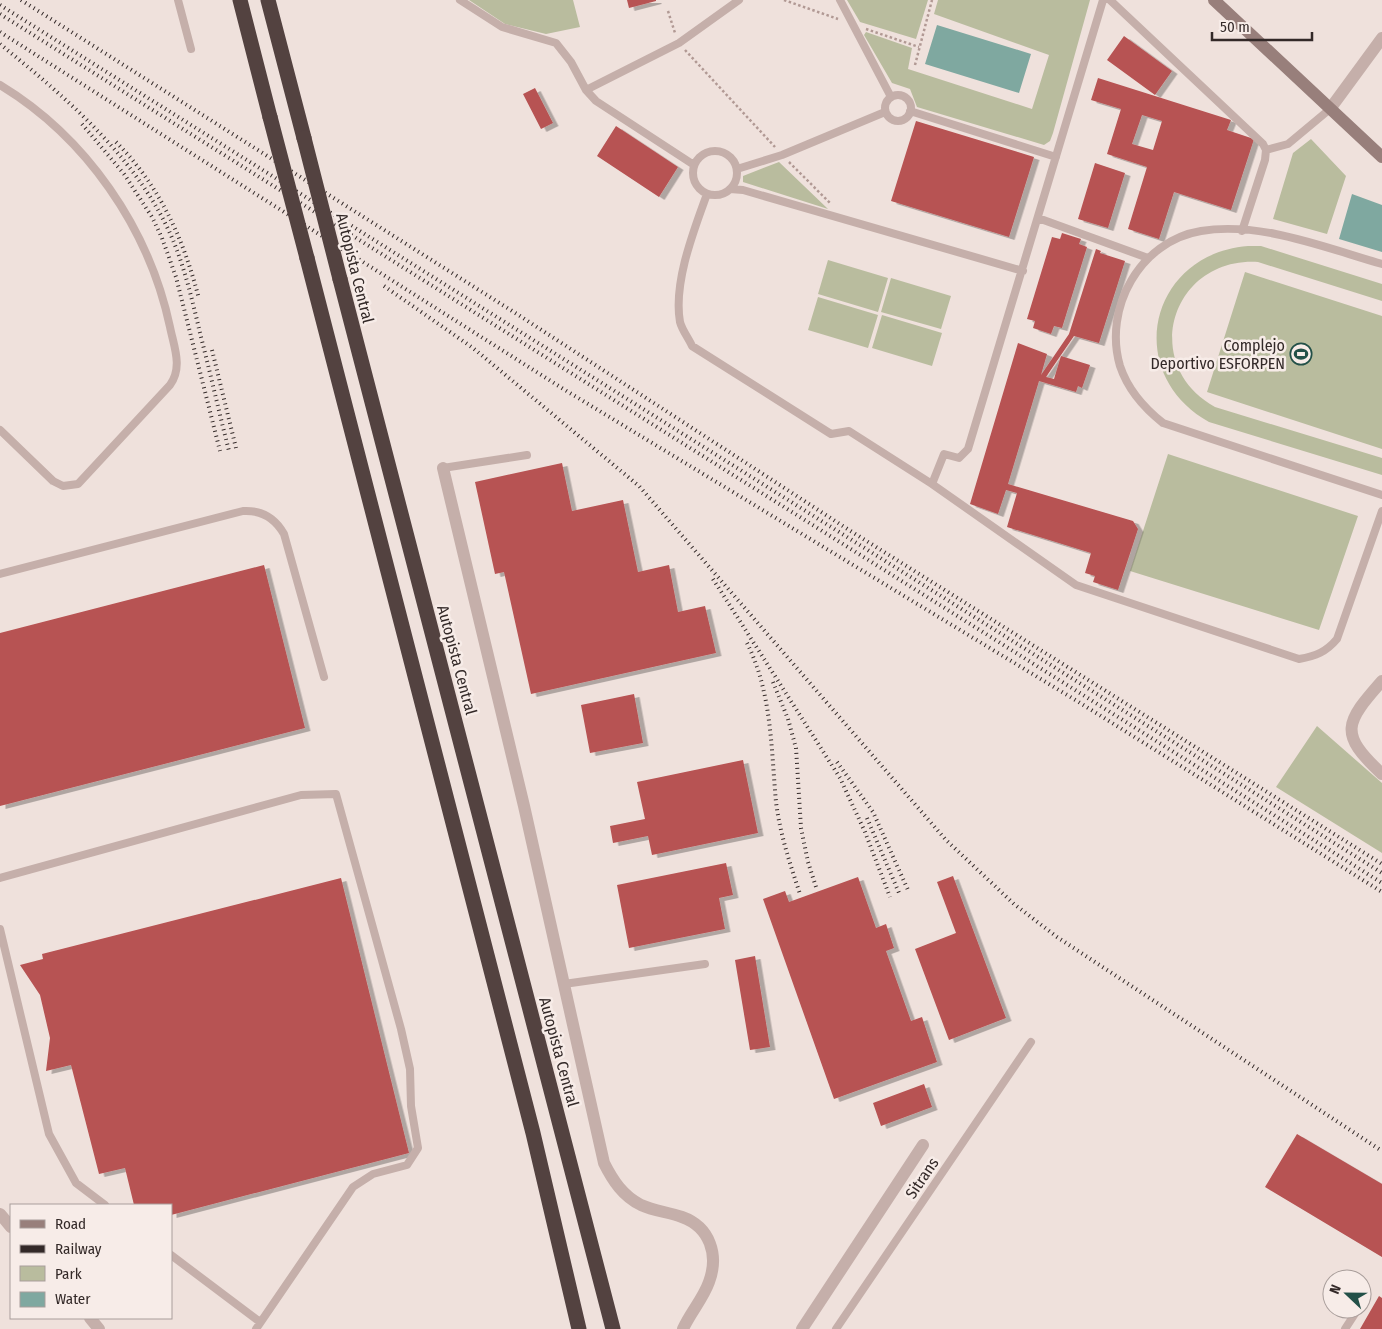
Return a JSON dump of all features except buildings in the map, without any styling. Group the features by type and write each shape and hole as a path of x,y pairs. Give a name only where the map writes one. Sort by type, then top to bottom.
{"highway":[{"path":"240,0 530,1123 579,1329"},
{"name":"Autopista Central","path":"268,0 613,1329"},
{"path":"569,1288 570,1329"}],"main road":[{"path":"1214,0 1382,157"}],"street":[{"path":"1330,109 1382,38"},
{"path":"443,468 511,748 600,1149 611,1177 625,1194 641,1205 696,1224 710,1242 713,1261 710,1281 683,1329"},
{"path":"1382,681 1360,706 1353,718 1351,728 1352,738 1356,747 1382,774"},
{"path":"802,1329 922,1146"},
{"path":"0,1214 10,1226"},
{"path":"91,1319 99,1329"}],"lane":[{"path":"178,0 191,49"},
{"path":"460,0 502,27 556,43 571,62 586,90 596,101 694,165"},
{"path":"586,90 679,43 739,0"},
{"path":"840,0 891,97"},
{"path":"932,484 944,454 959,458 968,450 1103,0"},
{"path":"1110,0 1260,140 1266,150 1265,160 1242,231"},
{"path":"0,85 31,106 73,144 92,166 124,210 147,254 164,301 177,368 170,385 78,484 63,486 53,481 0,430"},
{"path":"904,96 910,103 910,111 906,118 898,121 890,119 885,112 886,103 891,97 904,96"},
{"path":"1266,150 1288,144 1330,109"},
{"path":"910,111 1056,157"},
{"path":"737,169 782,155 885,112"},
{"path":"714,151 730,157 737,169 737,177 730,189 724,193 707,194 696,185 693,172 694,165 699,157 714,151"},
{"path":"730,189 743,190 1023,271"},
{"path":"707,194 693,233 680,293 680,323 692,346 831,434 849,431 932,484 1076,585 1299,659 1316,656 1327,650 1338,639 1382,511"},
{"path":"1038,218 1148,258"},
{"path":"1382,264 1275,233 1228,229 1199,231 1172,241 1148,258 1135,274 1123,296 1116,331 1120,367 1129,386 1141,404 1163,423 1382,495"},
{"path":"443,468 527,454"},
{"path":"0,574 243,511 257,512 276,522 284,534 324,677"},
{"path":"0,878 301,795 336,794 403,1037 410,1069 411,1106 418,1148 407,1165 373,1174 354,1188 258,1326 172,1256"},
{"path":"0,929 49,1134 76,1183 104,1204"},
{"path":"564,984 705,964"},
{"name":"Sitrans","path":"836,1329 1031,1042"}],"path":[{"path":"915,65 932,0"},
{"path":"668,11 679,43 782,155 846,220"}],"green space":[{"path":"469,0 573,0 580,27 546,34 505,24"},
{"path":"847,0 928,0 916,39 860,22"},
{"path":"938,0 1090,0 1050,141 1044,145 917,107 910,89 892,83 864,35 866,32 912,48 908,69 1032,109 1049,55 934,14"},
{"path":"1311,139 1346,176 1327,234 1273,219 1293,153"},
{"path":"779,162 828,209 743,182 743,176"},
{"path":"1248,246 1261,246 1382,284 1382,301 1258,262 1228,265 1204,277 1186,295 1175,317 1172,341 1177,366 1191,389 1215,407 1382,458 1382,475 1209,422 1182,401 1164,375 1157,347 1159,319 1169,292 1188,270 1214,254"},
{"path":"828,260 888,278 878,312 818,294"},
{"name":"Complejo Deportivo ESFORPEN","path":"1245,272 1382,316 1382,449 1207,392"},
{"path":"891,278 951,296 941,329 881,312"},
{"path":"818,297 878,315 868,348 808,330"},
{"path":"882,315 942,333 932,366 872,348"},
{"path":"1168,454 1358,516 1319,630 1130,571"},
{"path":"1317,726 1382,783 1382,853 1276,787"}],"water":[{"path":"937,25 1031,54 1019,93 925,64"},
{"path":"1352,194 1382,205 1382,252 1339,239"}],"railway":[{"path":"21,0 520,316 849,530 1382,864"},
{"path":"0,5 1382,873"},
{"path":"0,14 1382,883"},
{"path":"0,32 565,390 1077,701 1382,892"},
{"path":"0,44 49,85 95,128 136,176 154,203 169,231 183,269 229,451"},
{"path":"82,124 124,174 152,217 162,238 176,277 220,451"},
{"path":"116,142 132,159 158,195 178,235 199,299"},
{"path":"384,286 473,348 639,486 946,840 1014,904 1057,937 1382,1151"},
{"path":"212,350 236,448"},
{"path":"713,579 840,778 865,832 890,897"},
{"path":"747,643 755,662 766,701 780,826 800,894"},
{"path":"773,682 788,719 796,748 801,828 808,862 816,887"},
{"path":"837,762 873,812 908,890"},
{"path":"867,818 899,893"}],"place":[{"name":"Complejo Deportivo ESFORPEN","path":"1301,354"}]}
